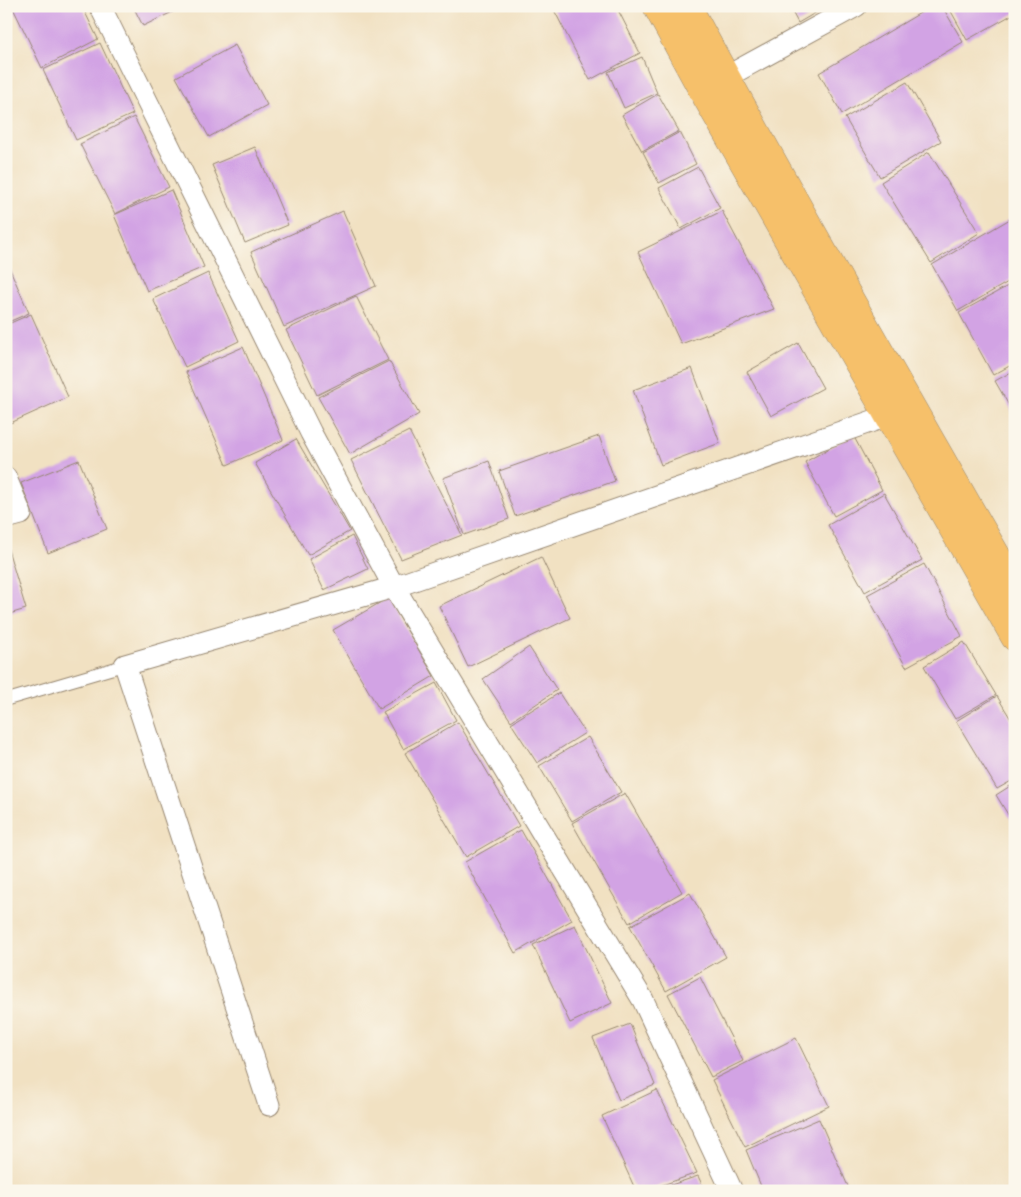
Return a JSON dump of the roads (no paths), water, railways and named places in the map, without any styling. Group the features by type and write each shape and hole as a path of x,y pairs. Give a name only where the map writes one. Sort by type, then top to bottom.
{"main road":[{"path":"657,6 702,89 890,415 1015,637"},
{"path":"688,6 913,411 1015,588"}],"street":[{"path":"100,6 311,433 394,587 643,1000 732,1191"},
{"path":"726,77 856,6"},
{"path":"269,1105 125,666 394,587 890,415"},
{"path":"6,478 21,514 6,518"}],"lane":[{"path":"6,700 125,666"}]}
